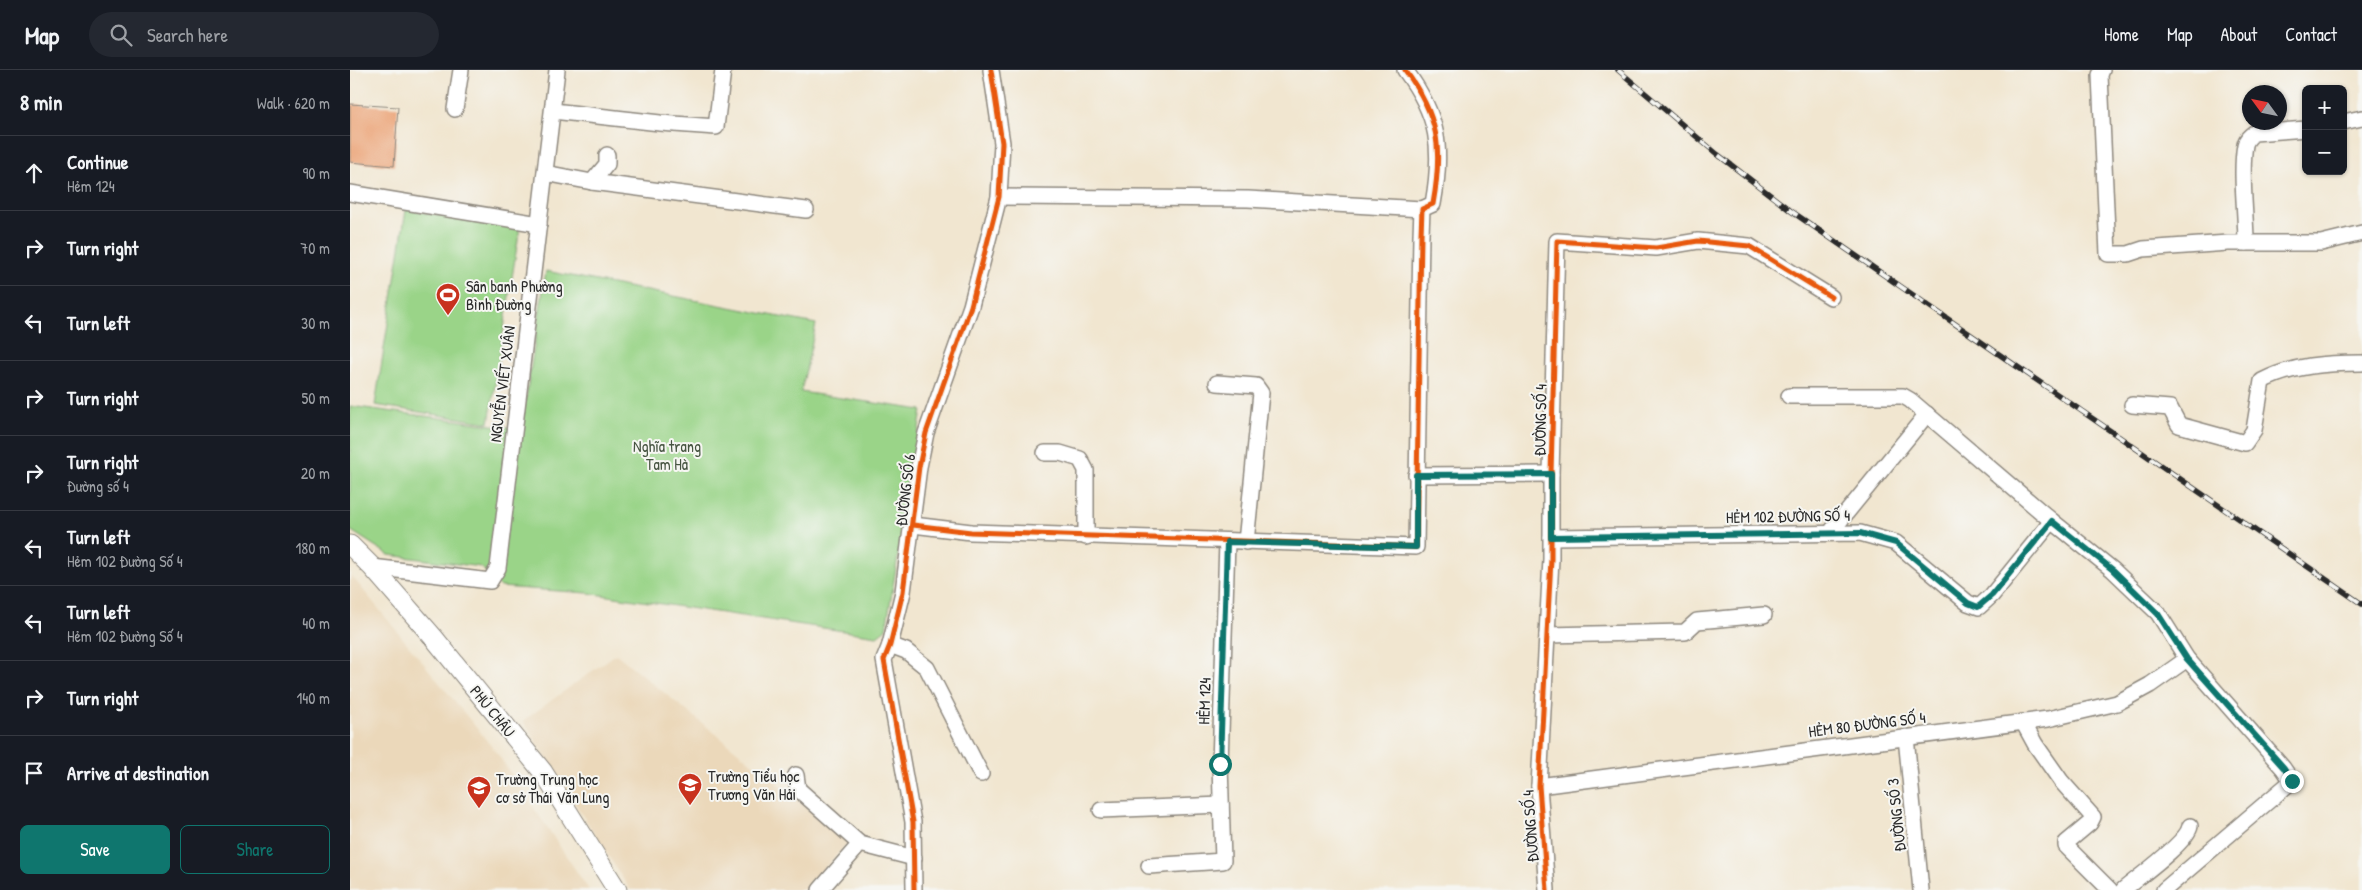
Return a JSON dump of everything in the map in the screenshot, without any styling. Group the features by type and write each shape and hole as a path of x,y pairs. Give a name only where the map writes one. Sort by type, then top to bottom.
{"street":[{"path":"455,108 461,70"},
{"name":"NGUYỄN VIẾT XUÂN","path":"372,567 490,581 498,568 557,70"},
{"path":"553,111 716,127 723,70"},
{"name":"ĐƯỜNG SỐ 6","path":"914,890 913,822 884,660 890,645 903,592 919,467 926,433 970,306 999,197 1002,143 991,70"},
{"path":"999,197 1248,198 1422,208 1433,204 1437,179 1436,129 1423,94 1405,70"},
{"path":"2102,70 2100,76 2108,254 2128,254 2142,249 2246,244 2321,243 2362,233"},
{"path":"2347,121 2362,118"},
{"path":"2246,244 2244,172 2245,144 2248,137 2254,133 2302,129"},
{"path":"592,182 607,164 607,155"},
{"path":"545,172 592,182 806,210"},
{"path":"350,193 539,224"},
{"path":"913,524 971,532 1416,547 1422,208"},
{"name":"ĐƯỜNG SỐ 4","path":"1547,890 1539,786 1551,537 1557,241 1656,248 1698,241 1749,246 1831,297"},
{"path":"2132,405 2170,408 2179,424 2212,433 2231,441 2245,443 2254,430 2262,381 2276,373 2296,368 2340,363 2362,363"},
{"path":"1217,383 1256,386 1261,393 1246,542"},
{"path":"1789,396 1903,396 1927,414 2052,521 2113,570 2158,614 2187,659 2284,768 2292,781 2164,890"},
{"path":"1830,532 1927,414"},
{"path":"1045,453 1060,453 1080,458 1086,470 1086,537"},
{"path":"1416,475 1551,474"},
{"name":"HẺM 102 ĐƯỜNG SỐ 4","path":"1551,537 1860,533 1896,543 1968,603 1978,607 1992,595 2052,521"},
{"name":"HẺM 124","path":"1149,866 1223,861 1220,764 1227,542"},
{"name":"PHÚ CHÂU","path":"350,545 372,567 434,638 543,772 617,890"},
{"path":"1547,635 1685,632 1697,621 1764,615"},
{"path":"890,645 906,651 927,668 981,774"},
{"name":"HẺM 80 ĐƯỜNG SỐ 4","path":"1539,786 2023,722 2117,703 2150,685 2187,659"},
{"path":"2023,722 2035,744 2061,781 2093,817 2090,823 2066,843 2066,846 2110,890"},
{"name":"ĐƯỜNG SỐ 3","path":"1906,737 1922,890"},
{"path":"796,775 798,788 860,844 914,858"},
{"path":"1101,810 1221,806"},
{"path":"2123,890 2177,843 2189,831 2190,826"},
{"path":"820,890 860,844"}],"shaded area":[{"path":"350,574 497,753 589,890 350,890"},
{"name":"Trường Tiểu học Trương Văn Hải","path":"616,654 849,841 804,890 630,890 523,721"}],"green space":[{"name":"Sân banh Phường Bình Đường","path":"406,210 520,227 489,423 375,405"},
{"name":"Nghĩa trang Tam Hà","path":"546,271 816,324 801,392 922,410 886,629 877,636 588,593 500,587 481,567 389,555 350,530 350,406 521,429"}],"building":[{"path":"350,104 398,107 394,166 350,162"}],"railway":[{"path":"1618,70 1717,154 1791,211 2362,604"}],"cycle path":[{"path":"914,890 913,822 884,660 890,645 903,592 919,467 926,433 971,306 999,197 1002,143 991,70"},
{"path":"913,525 971,532 1416,547 1422,209 1433,204 1438,166 1438,149 1436,133 1425,102 1405,70"},
{"path":"1547,890 1539,786 1551,559 1551,474 1557,241 1656,248 1698,241 1749,246 1831,297"}],"place":[{"name":"Sân banh Phường Bình Đường","path":"448,316"},
{"name":"Trường Tiểu học Trương Văn Hải","path":"690,806"},
{"name":"Trường Trung học cơ sở Thái Văn Lung","path":"479,809"}],"route":[{"path":"1220,764 1227,542 1416,547 1416,475 1551,474 1551,537 1860,533 1896,543 1968,603 1978,607 1992,595 2052,521 2113,570 2158,614 2187,659 2284,768 2292,781"}]}
